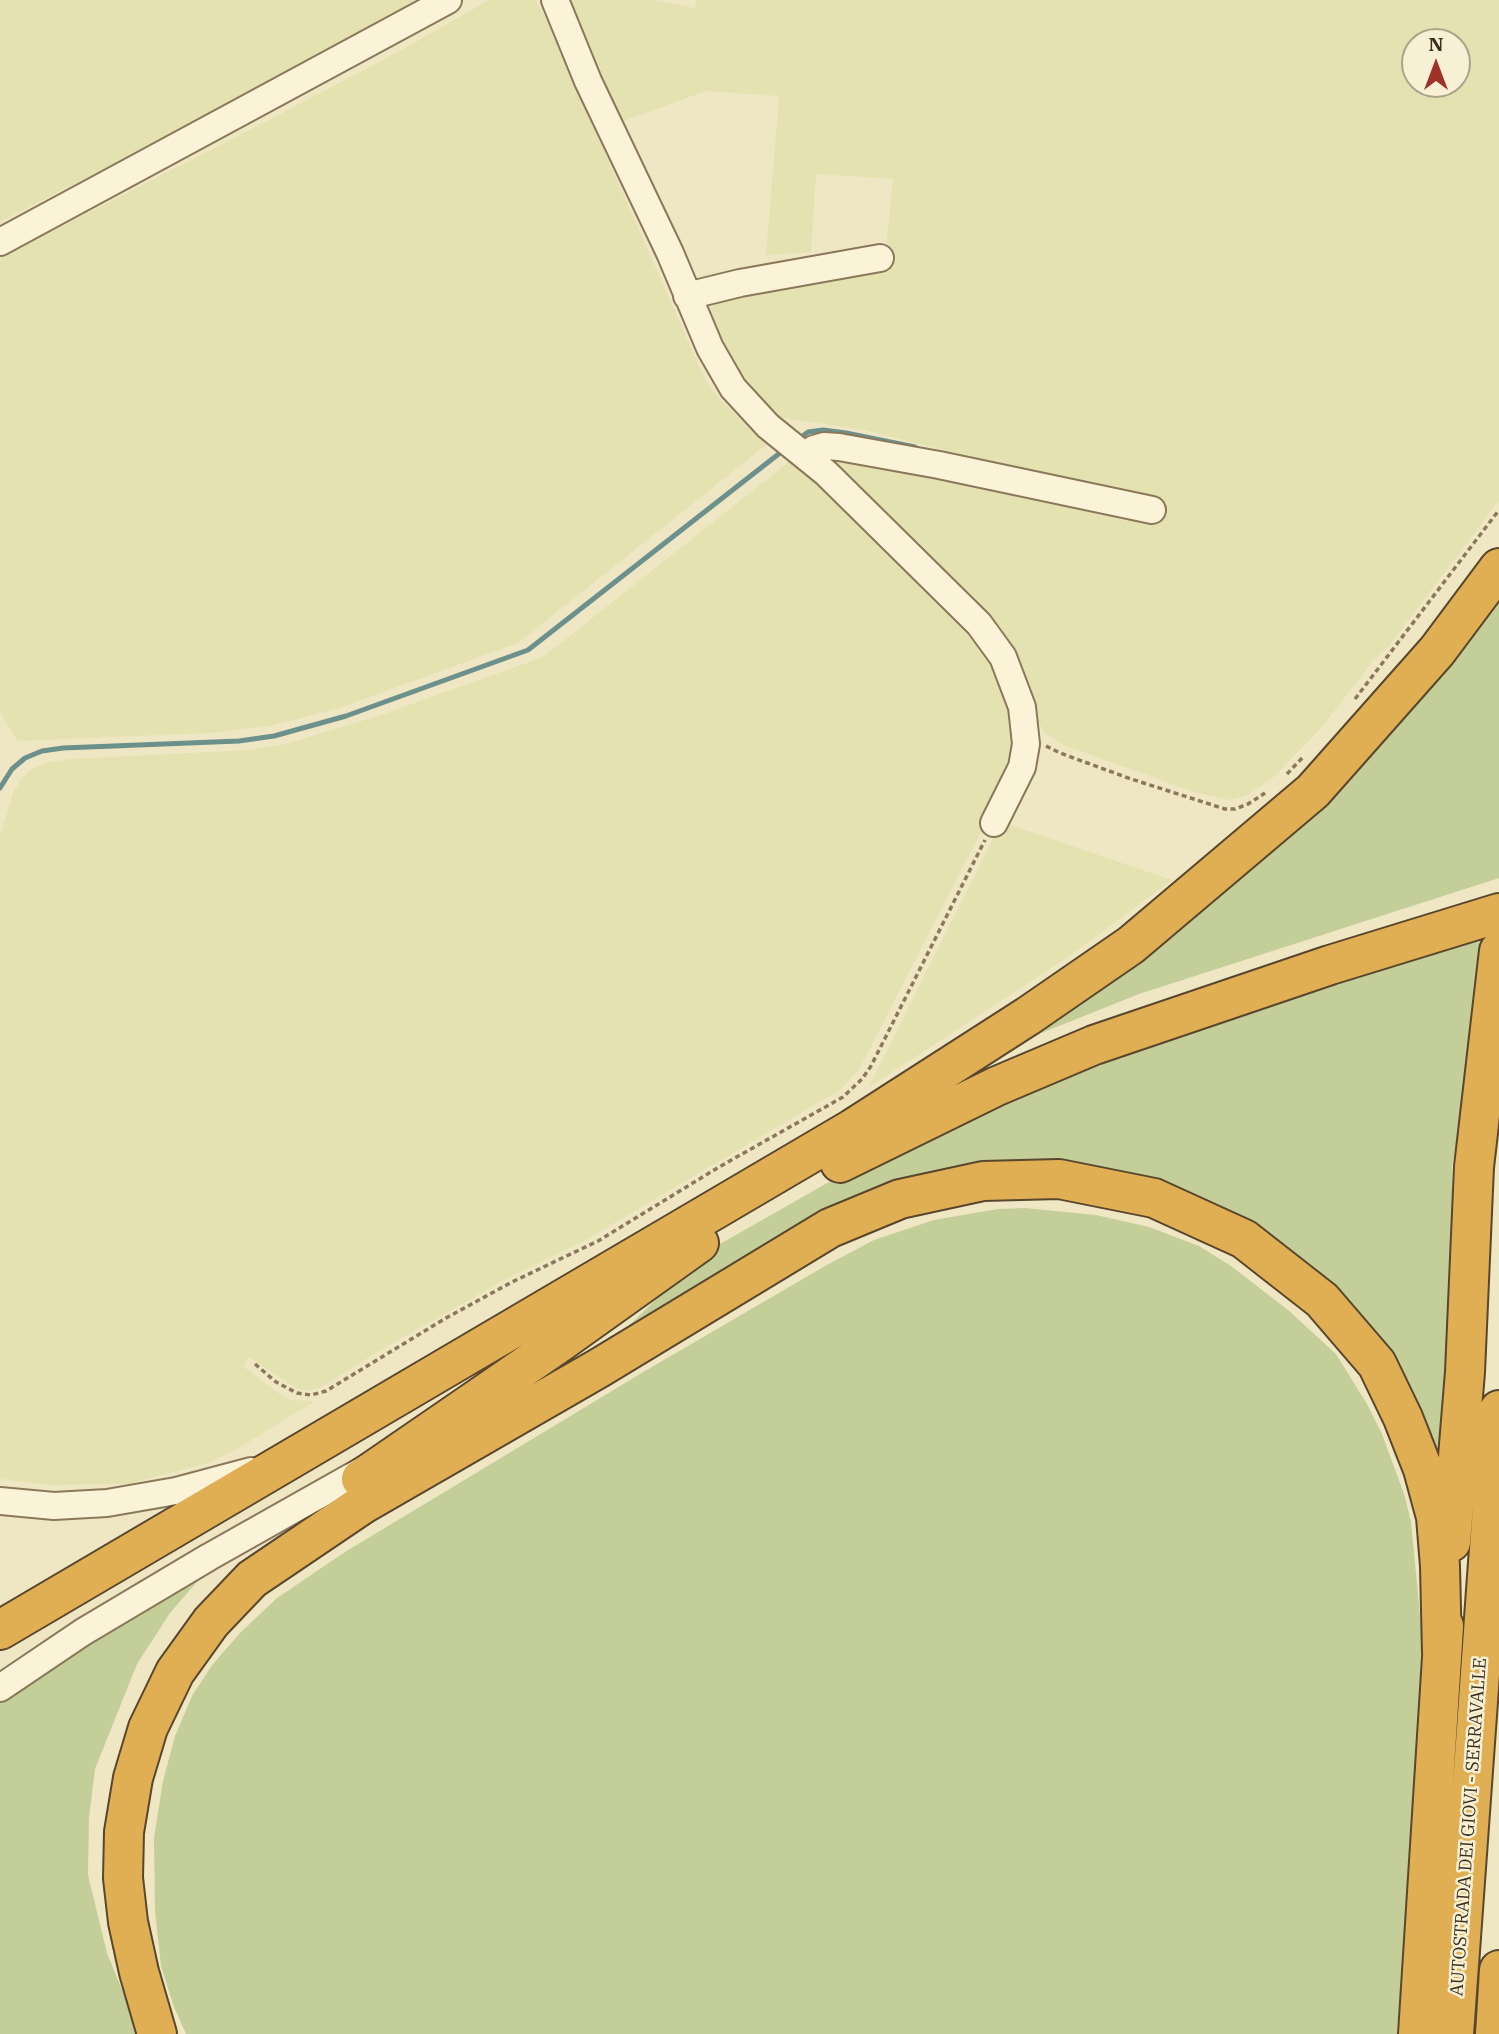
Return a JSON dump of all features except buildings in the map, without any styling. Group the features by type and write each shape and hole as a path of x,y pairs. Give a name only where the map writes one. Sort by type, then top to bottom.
{"highway":[{"path":"0,1630 852,1129 1028,1016 1131,945 1313,791 1437,651 1499,568"},
{"path":"0,1657 202,1539 523,1342 822,1172 997,1086 1094,1045 1395,935 1499,890"},
{"path":"852,1129 1135,1008 1227,976 1499,913"},
{"path":"1418,2034 1441,1652 1465,1372 1474,1167 1499,951"},
{"path":"157,2034 128,1922 123,1878 124,1832 132,1778 148,1728 175,1672 211,1622 252,1579 363,1504 599,1368 830,1228 900,1199 983,1181 1059,1179 1154,1198 1244,1239 1322,1300 1377,1364 1403,1418 1423,1469 1436,1517 1440,1566 1441,1652"},
{"path":"157,2034 127,1972 114,1932 105,1892 102,1858 104,1811 114,1757 134,1702 162,1648 200,1598 249,1556 713,1234"},
{"name":"AUTOSTRADA DEI GIOVI - SERRAVALLE","path":"1454,2034 1499,1410"},
{"path":"1495,2034 1499,1970"}],"street":[{"path":"0,242 448,0"},
{"path":"555,0 588,81 670,253 710,348 733,388 768,426 806,455 979,624 1003,657 1016,685 1027,733 1022,767 994,822"},
{"path":"687,296 753,280 880,258"},
{"path":"806,455 824,446 839,447 1152,510"},
{"path":"0,1688 46,1655 186,1571 423,1436"},
{"path":"0,1501 54,1506 120,1502 176,1491 286,1461"}],"path":[{"path":"1352,703 1499,510"},
{"path":"1027,733 1060,753 1226,809 1248,804 1272,787"},
{"path":"1283,778 1305,755"},
{"path":"255,1364 276,1382 297,1393 311,1395 326,1391 457,1312 621,1228 719,1167 843,1097 872,1066 994,822"}],"shaded area":[{"path":"0,0 418,0 378,25 271,83 0,222"},
{"path":"489,0 535,0 706,381 718,397 766,445 518,643 339,708 270,726 209,733 18,741 0,713 0,258 273,118"},
{"path":"563,0 653,0 695,8 696,0 1499,0 1499,501 1389,646 1373,661 1323,726 1275,776 1246,796 1229,800 1197,793 1063,745 1044,732 1029,705 829,459 832,455 919,471 1127,521 1134,496 865,430 777,417 740,383 698,298 885,255 893,179 816,174 811,252 766,255 779,96 706,91 618,123"},
{"path":"794,458 952,609 995,660 1018,721 1012,764 982,830 860,1068 840,1090 584,1241 506,1279 322,1387 308,1391 298,1389 248,1357 244,1367 280,1394 290,1400 315,1401 237,1449 208,1463 127,1484 49,1485 0,1479 0,836 13,792 22,778 34,768 46,763 70,759 251,750 286,744 381,715 543,657"},
{"path":"1001,822 1172,880 1071,955 868,1088"}],"green space":[{"path":"1499,598 1499,878 1139,994 1004,1048"},
{"path":"1494,928 1452,1167 1452,1273 1439,1478 1411,1410 1242,1230 983,1171 611,1343 704,1253 852,1169 1023,1087"},
{"path":"1024,1208 1096,1215 1149,1227 1199,1246 1231,1266 1288,1310 1336,1354 1382,1434 1411,1521 1422,1636 1415,1812 1397,2034 186,2034 161,1966 155,1911 154,1838 163,1781 175,1736 193,1694 213,1664 240,1633 277,1598 345,1552 825,1266 874,1240 934,1220 998,1209"},
{"path":"214,1562 170,1613 137,1664 95,1769 89,1818 88,1875 107,1953 140,2034 0,2034 0,1675"}],"waterway":[{"path":"796,441 808,432 823,430 915,447"},
{"path":"0,788 12,769 25,758 42,751 239,741 274,736 346,716 528,650 785,449"}]}
